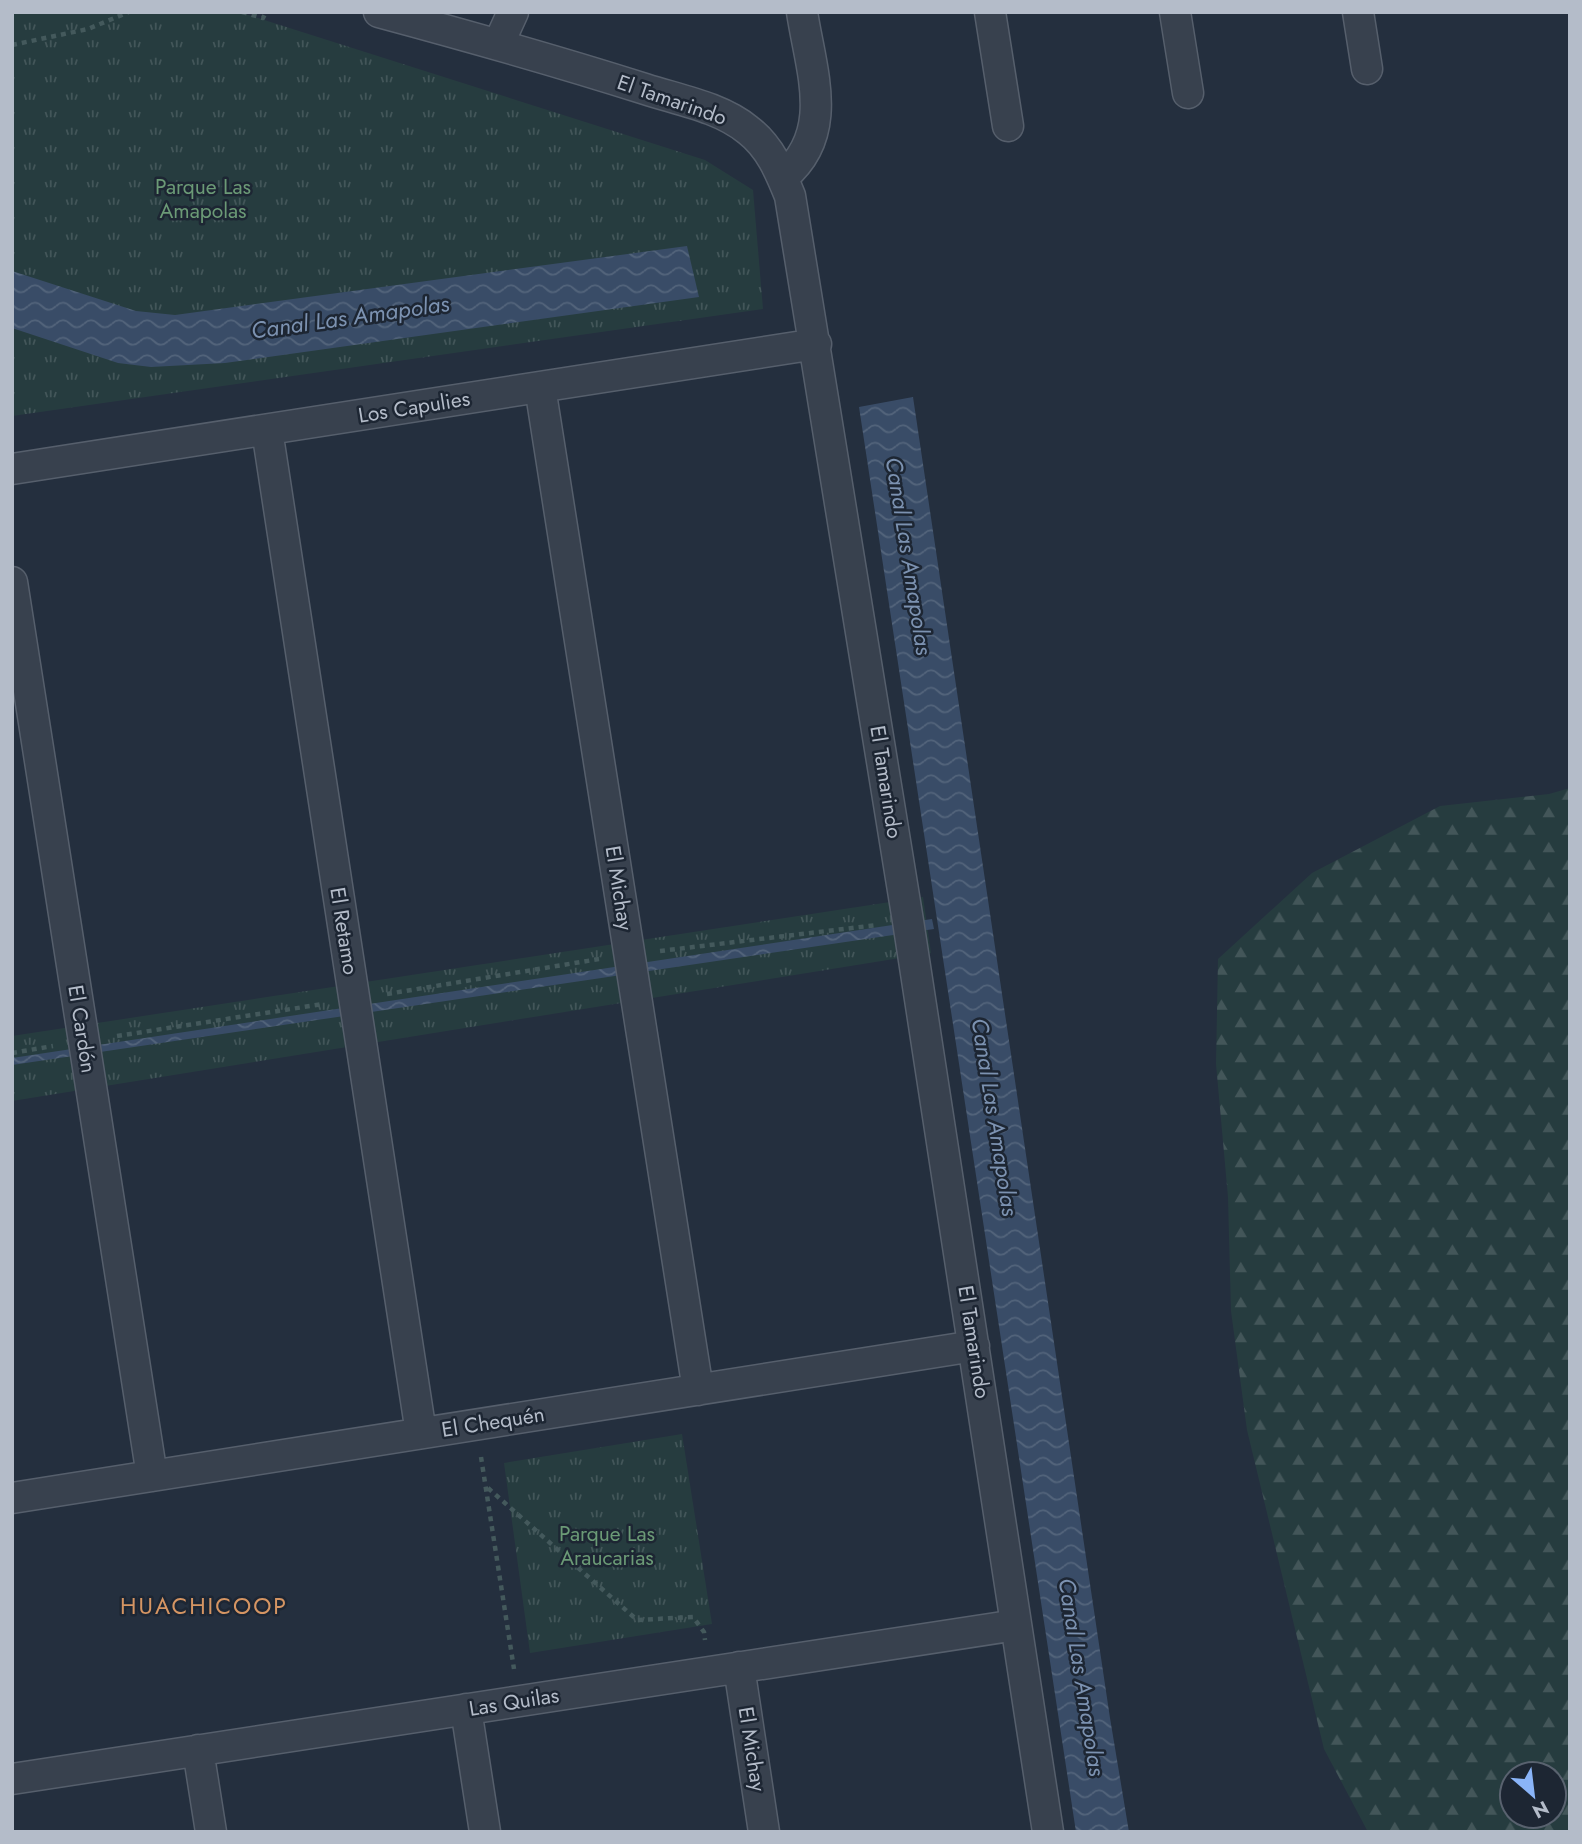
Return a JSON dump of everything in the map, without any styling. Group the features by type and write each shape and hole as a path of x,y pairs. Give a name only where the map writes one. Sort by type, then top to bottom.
{"street":[{"name":"El Tamarindo","path":"379,12 498,44 718,113 748,130 761,142 783,177 795,217 816,344 1048,1832"},
{"path":"498,44 513,12"},
{"path":"783,177 794,168 809,146 817,118 802,12"},
{"path":"990,12 1008,126"},
{"path":"1175,12 1188,93"},
{"path":"1358,12 1367,69"},
{"name":"Los Capulies","path":"12,469 816,344"},
{"name":"El Michay","path":"540,387 698,1390"},
{"name":"El Retamo","path":"267,429 421,1433"},
{"name":"El Cardón","path":"12,582 152,1476"},
{"name":"El Chequén","path":"12,1498 974,1346"},
{"name":"Las Quilas","path":"12,1779 1016,1625"},
{"name":"El Michay","path":"739,1667 764,1832"},
{"path":"466,1709 485,1832"},
{"path":"198,1750 211,1832"}],"path":[{"path":"12,45 88,29 129,12"},
{"path":"243,12 263,18 266,12"},
{"path":"629,954 908,921"},
{"path":"474,1425 488,1488 519,1701"},
{"path":"488,1488 637,1620 694,1617 704,1632 708,1672"}],"green space":[{"name":"Parque Las Amapolas","path":"12,12 239,12 705,160 753,190 763,309 12,416"},
{"path":"1570,788 1570,1832 1368,1832 1324,1749 1247,1430 1231,1311 1228,1197 1216,1064 1218,959 1312,873 1440,806 1549,794"},
{"path":"923,897 931,953 12,1101 12,1036"},
{"name":"Parque Las Araucarias","path":"682,1434 712,1624 530,1653 504,1463"}],"water":[{"name":"Canal Las Amapolas","path":"687,246 699,297 225,363 151,367 118,363 12,328 12,271 136,311 175,315"},
{"name":"Canal Las Amapolas","path":"913,397 1129,1832 1076,1832 859,407"},
{"path":"932,919 934,929 12,1065 12,1058"}],"district":[{"name":"HUACHICOOP","path":"204,1606"}]}
